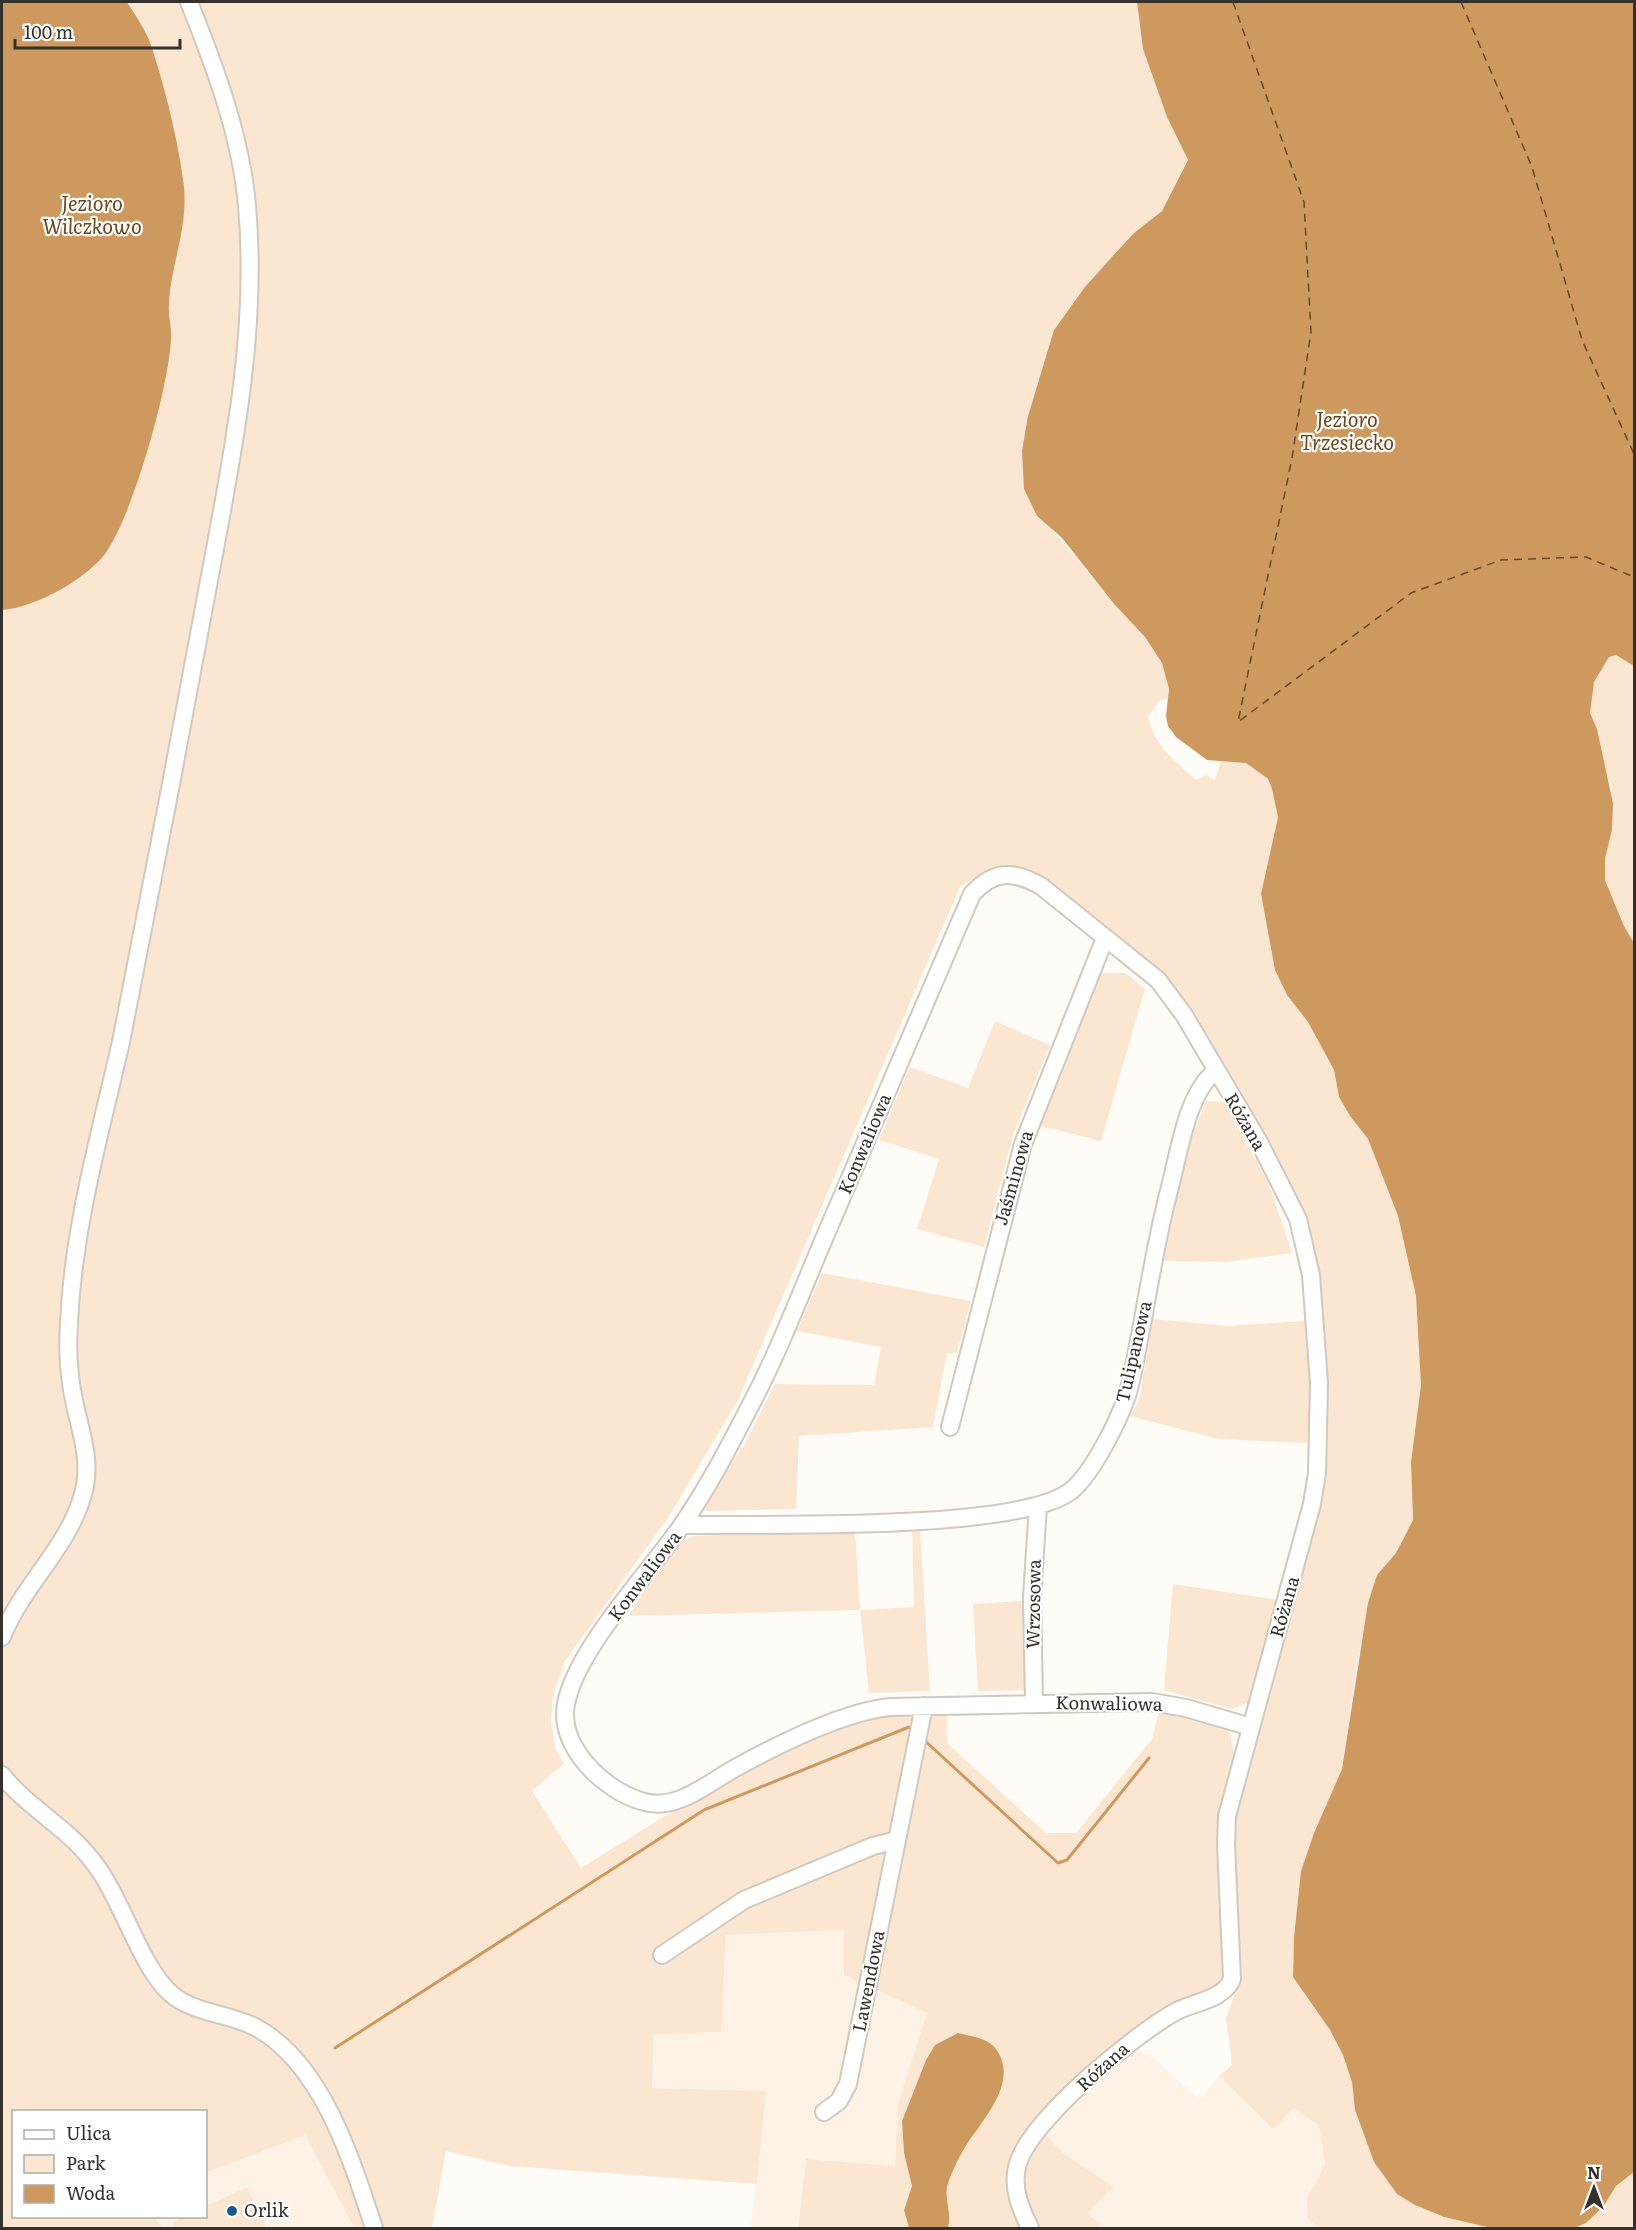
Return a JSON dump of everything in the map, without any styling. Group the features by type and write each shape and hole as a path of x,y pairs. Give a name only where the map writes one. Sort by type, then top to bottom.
{"street":[{"path":"2,1637 72,1522 84,1488 87,1455 75,1405 69,1355 72,1286 95,1146 121,1042 234,441 248,304 250,253 247,203 239,154 225,103 189,2"},
{"name":"Konwaliowa","path":"1105,938 1041,886 1024,876 1002,874 982,883 972,894 756,1394 682,1525 583,1661 572,1682 565,1707 566,1724 570,1740 594,1771 638,1801 652,1804 668,1803 686,1797 738,1767 850,1715 890,1707 1152,1702 1178,1706 1251,1727"},
{"name":"Różana","path":"1030,2229 1019,2203 1015,2182 1018,2162 1032,2138 1088,2078 1116,2052 1168,2016 1191,2004 1220,1994 1230,1985 1232,1970 1226,1828 1229,1804 1312,1504 1317,1473 1319,1383 1311,1275 1298,1219 1258,1142 1184,1015 1158,980 1105,938"},
{"name":"Jaśminowa","path":"950,1427 1023,1144 1105,938"},
{"name":"Tulipanowa","path":"682,1525 936,1520 1018,1511 1038,1506 1072,1490 1083,1478 1119,1416 1127,1396 1160,1224 1188,1120 1200,1088 1216,1071"},
{"name":"Wrzosowa","path":"1034,1703 1032,1597 1038,1506"},
{"name":"Lawendowa","path":"824,2112 839,2101 848,2084 924,1706"},
{"path":"2,1775 13,1790 69,1835 92,1860 153,1969 171,1994 199,2008 245,2022 275,2040 300,2067 330,2114 357,2174 374,2229"},
{"path":"662,1955 744,1900 873,1846 897,1840"}],"shaded area":[{"path":"844,1930 844,1975 927,2013 898,2103 895,2167 806,2159 798,2228 751,2228 765,2092 652,2088 654,2033 721,2031 726,1935"},
{"path":"1135,2049 1154,2058 1199,2100 1219,2076 1273,2128 1294,2108 1319,2126 1325,2166 1307,2198 1307,2218 1318,2228 1103,2228 1088,2214 1114,2187 1063,2153 1045,2135 1094,2084"},
{"path":"305,2135 354,2228 162,2228 156,2218 207,2218 207,2173"}],"green space":[{"path":"127,2 1137,2 1143,49 1167,117 1188,160 1162,211 1134,233 1054,330 1028,416 1037,516 1146,638 1162,663 1168,680 1168,699 1161,700 1148,716 1155,735 1166,752 1196,780 1206,775 1215,780 1221,761 1246,762 1268,780 1278,816 1261,894 1275,970 1287,995 1308,1022 1334,1070 1339,1097 1368,1139 1398,1216 1416,1296 1421,1355 1421,1385 1411,1462 1413,1520 1396,1553 1377,1575 1357,1663 1342,1769 1314,1833 1301,1871 1294,1937 1293,1977 1330,2030 1343,2055 1352,2082 1355,2110 1374,2162 1415,2205 1444,2217 1491,2228 1318,2228 1307,2218 1307,2198 1325,2165 1319,2126 1294,2108 1273,2129 1219,2076 1232,2065 1226,2018 1240,1980 1235,1817 1311,1544 1323,1488 1328,1383 1319,1273 1223,1067 1191,1010 1164,975 1046,879 1021,868 1002,867 983,874 960,887 738,1400 668,1518 565,1661 553,1696 551,1722 555,1747 564,1764 532,1791 581,1868 658,1820 741,1773 852,1722 891,1714 947,1712 947,1743 1046,1833 1076,1833 1152,1739 1159,1710 1229,1728 1234,1754 1218,1827 1222,1981 1217,1986 1170,2006 1127,2034 1088,2068 1026,2133 1015,2149 1007,2175 1010,2199 1021,2228 948,2228 948,2183 962,2153 994,2102 1003,2075 1002,2062 993,2045 979,2038 958,2033 935,2045 926,2060 902,2121 904,2153 912,2186 904,2210 909,2228 798,2228 806,2159 895,2166 898,2103 927,2013 844,1975 844,1930 726,1935 721,2032 654,2034 652,2088 766,2091 757,2184 509,2166 446,2151 432,2228 354,2228 305,2135 207,2173 207,2110 12,2110 12,2218 156,2218 162,2228 2,2228 2,610 51,595 89,572 109,549 127,507 146,451 171,341 169,305 184,189 176,143 151,44"},
{"path":"1634,608 1634,943 1624,926 1605,880 1605,859 1612,830 1611,784 1560,687 1596,677"},
{"path":"1099,973 1126,973 1145,989 1101,1141 1037,1125"},
{"path":"995,1021 1050,1045 1013,1135 984,1247 917,1229 939,1159 879,1140 910,1067 968,1088"},
{"path":"1206,1101 1224,1102 1269,1184 1292,1253 1225,1262 1164,1261 1186,1151"},
{"path":"822,1273 971,1301 957,1353 947,1353 933,1427 799,1436 796,1509 706,1511 704,1503 744,1445 775,1384 874,1385 881,1347 797,1331"},
{"path":"1153,1319 1227,1326 1305,1321 1313,1359 1307,1443 1218,1439 1130,1416 1139,1400"},
{"path":"912,1529 920,1530 930,1691 869,1693 860,1610 914,1607"},
{"path":"855,1530 860,1610 628,1616 676,1544 693,1536"},
{"path":"1173,1584 1278,1600 1249,1702 1232,1709 1164,1690"},
{"path":"1024,1601 1026,1690 978,1691 973,1604"},
{"path":"1045,2135 1063,2153 1114,2187 1088,2213 1103,2228 1039,2228 1028,2202 1024,2180 1029,2159"},
{"path":"1634,2172 1634,2225 1632,2228 1574,2228 1592,2216 1617,2185"},
{"name":"Orlik","path":"247,2187 266,2228 175,2228 172,2222 182,2218 207,2218 207,2206"}],"water":[{"name":"Jezioro Wilczkowo","path":"2,2 127,2 149,39 161,79 179,153 185,202 182,231 170,289 171,340 164,388 149,447 119,529 101,559 76,580 30,604 2,610"},
{"name":"Jezioro Trzesiecko","path":"1137,2 1634,2 1634,666 1616,655 1609,657 1594,682 1590,713 1597,729 1613,803 1612,830 1605,859 1605,880 1624,926 1634,943 1634,2172 1616,2186 1603,2207 1586,2223 1574,2228 1491,2228 1444,2217 1415,2205 1397,2194 1374,2162 1355,2110 1352,2082 1343,2055 1330,2030 1293,1977 1294,1937 1301,1871 1314,1833 1342,1769 1368,1603 1377,1575 1396,1553 1413,1520 1411,1462 1421,1385 1416,1296 1398,1216 1368,1139 1339,1097 1334,1070 1308,1022 1287,995 1275,970 1261,894 1278,817 1268,779 1246,763 1207,760 1176,737 1168,726 1166,716 1169,689 1162,663 1145,637 1114,604 1062,538 1037,516 1024,489 1022,451 1028,416 1054,330 1085,287 1111,258 1134,233 1162,211 1188,160 1167,117 1143,49"},
{"path":"958,2033 973,2036 993,2045 1002,2062 1004,2075 1001,2089 962,2153 950,2178 947,2187 948,2228 909,2228 904,2210 912,2186 904,2153 902,2121 926,2060 935,2045"}],"waterway":[{"path":"335,2048 704,1810 909,1727 914,1731"},
{"path":"923,1739 1058,1863 1067,1860 1149,1758"}],"ferry route":[{"path":"1233,2 1304,202 1311,332 1292,458 1238,722 1411,593 1501,560 1586,557 1634,577"},
{"path":"1461,2 1532,167 1582,340 1634,454"}],"place":[{"name":"Orlik","path":"232,2211"}]}
